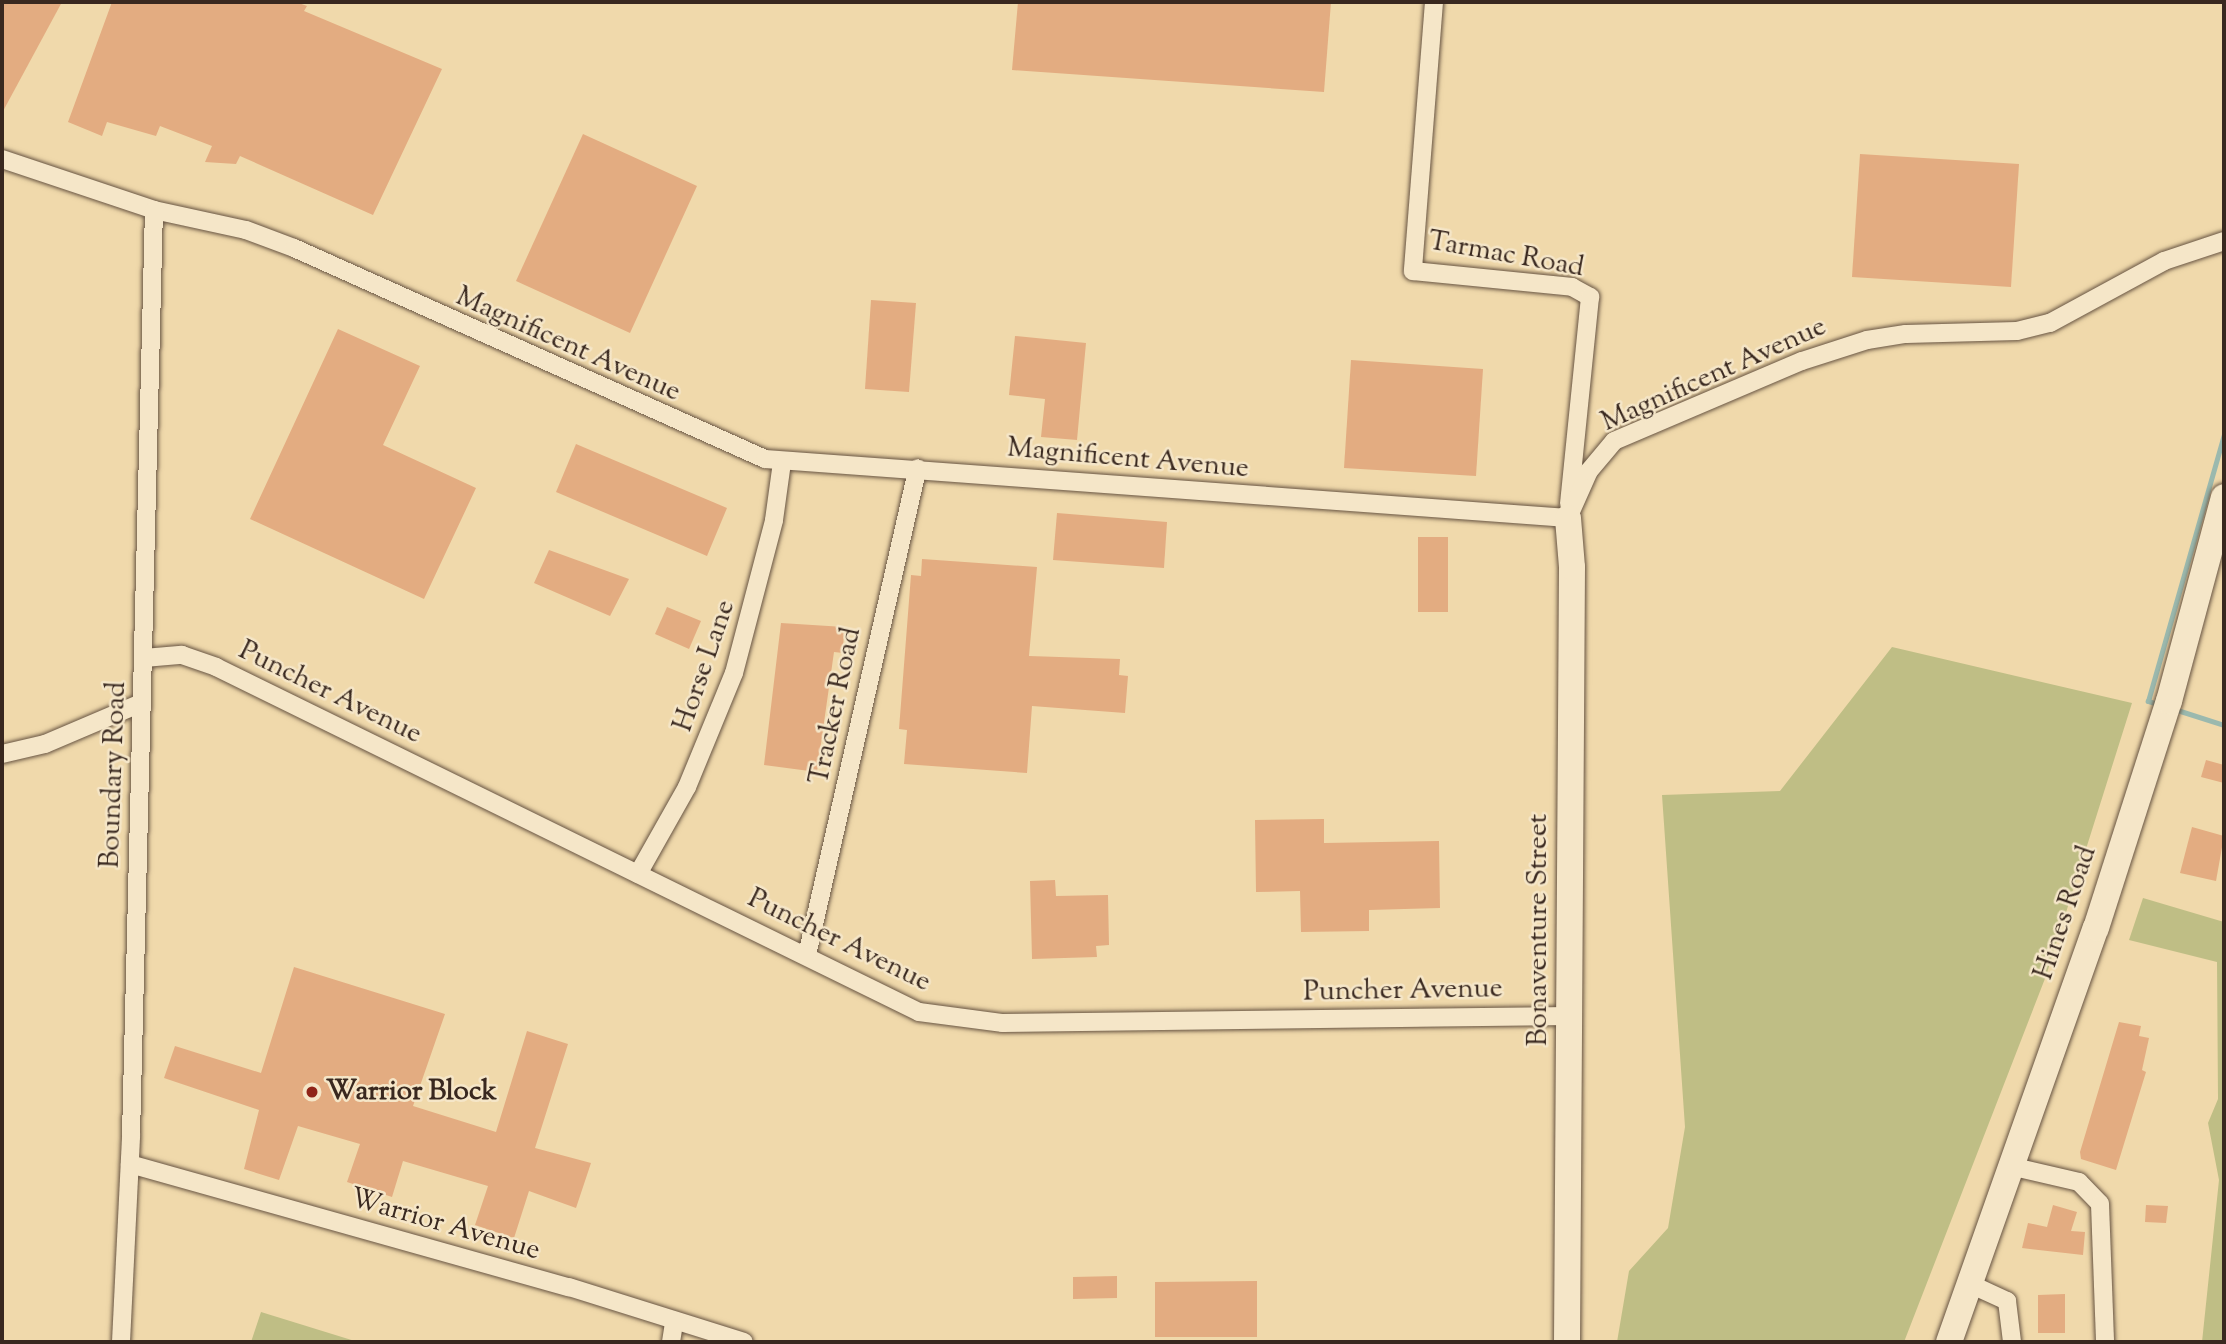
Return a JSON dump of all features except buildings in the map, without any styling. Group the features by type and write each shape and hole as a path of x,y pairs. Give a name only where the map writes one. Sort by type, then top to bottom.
{"street":[{"name":"Tarmac Road","path":"1434,2 1413,271 1572,287 1590,297 1568,518"},
{"name":"Magnificent Avenue","path":"2,159 154,210 246,230 294,248 698,433 782,462 918,468 1568,518 1589,471 1614,442 1802,361 1880,338 2017,331 2050,323 2164,261 2224,241"},
{"name":"Boundary Road","path":"121,1342 130,1164 154,210"},
{"name":"Horse Lane","path":"638,874 696,766 734,673 769,544 782,462"},
{"name":"Tracker Road","path":"807,955 918,468"},
{"name":"Hines Road","path":"1949,1342 2096,928 2166,710 2224,498"},
{"name":"Bonaventure Street","path":"1567,1342 1572,567 1568,518"},
{"name":"Puncher Avenue","path":"144,658 182,655 216,667 919,1012 984,1023 1570,1016"},
{"path":"2,754 45,744 141,703"},
{"name":"Warrior Avenue","path":"130,1164 569,1287 674,1323 744,1342"},
{"path":"2010,1166 2078,1182 2099,1203 2105,1342"},
{"path":"1970,1284 2007,1301 2012,1342"},
{"path":"671,1342 674,1323"}],"shaded area":[{"path":"1892,647 2132,703 2046,976 1904,1342 1617,1342 1629,1271 1668,1228 1685,1127 1662,795 1780,791"},
{"path":"2143,898 2224,922 2224,1342 2202,1342 2219,1180 2208,1123 2218,1099 2217,962 2129,940"},
{"path":"261,1312 358,1342 251,1342"}],"waterway":[{"path":"2161,705 2148,701 2224,434"},
{"path":"2174,709 2224,725"}],"place":[{"name":"Warrior Block","path":"312,1092"}]}
